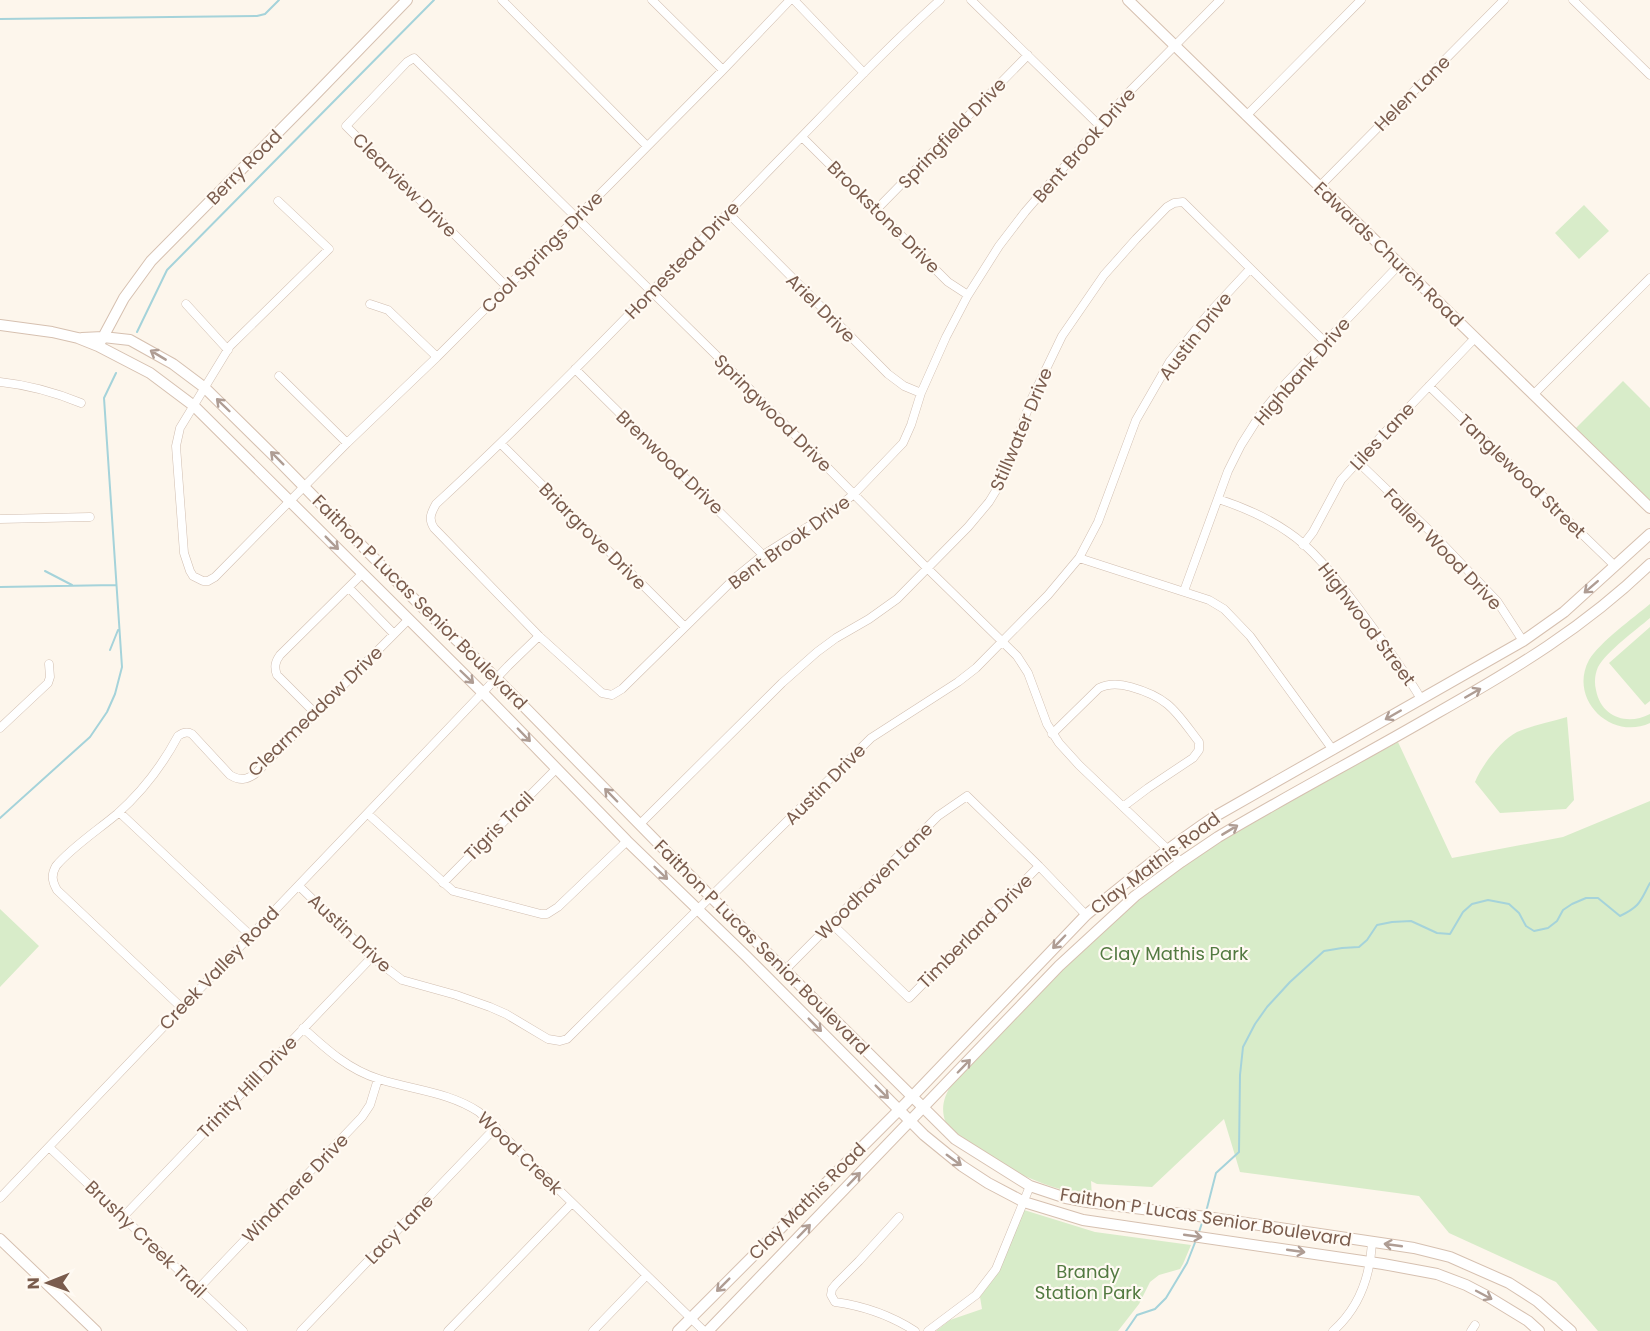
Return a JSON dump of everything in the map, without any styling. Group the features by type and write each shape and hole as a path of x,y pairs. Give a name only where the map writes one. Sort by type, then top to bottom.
{"main road":[{"name":"Berry Road","path":"101,342 124,298 151,261 407,0"},
{"name":"Edwards Church Road","path":"1128,0 1650,508"},
{"name":"Faithon P Lucas Senior Boulevard","path":"0,325 36,329 101,342 130,340 173,364 205,388 955,1139 1030,1186 1066,1198 1414,1248 1450,1257 1509,1282 1537,1301 1571,1331"},
{"name":"Faithon P Lucas Senior Boulevard","path":"101,342 150,373 194,406 910,1122 946,1155 988,1183 1024,1202 1083,1220 1412,1268 1437,1274 1466,1285 1528,1321 1539,1331"},
{"name":"Clay Mathis Road","path":"678,1331 899,1110 1086,915 1125,882 1214,817 1523,641 1564,612 1650,534"},
{"name":"Clay Mathis Road","path":"706,1331 1059,966 1135,896 1181,862 1260,812 1532,658 1603,606 1650,564"},
{"path":"793,1003 806,990"},
{"path":"818,1190 831,1203"},
{"path":"0,1239 96,1331"},
{"path":"761,1247 776,1260"}],"street":[{"path":"502,0 647,146"},
{"path":"652,0 723,70"},
{"path":"792,0 864,73"},
{"name":"Cool Springs Drive","path":"278,201 328,249 228,350 180,428 176,446 184,553 189,571 203,581 215,577 792,0"},
{"name":"Homestead Drive","path":"431,523 431,512 436,504 501,444 864,73 940,0"},
{"path":"971,0 1100,126"},
{"name":"Bent Brook Drive","path":"431,523 539,636 599,692 612,695 622,689 736,578 764,555 833,511 854,494 903,442 921,393 946,337 968,295 999,246 1025,212 1129,92 1220,0"},
{"path":"1246,116 1361,0"},
{"name":"Helen Lane","path":"1319,187 1504,0"},
{"path":"1573,0 1650,75"},
{"name":"Springfield Drive","path":"876,210 1028,55"},
{"name":"Springwood Drive","path":"414,58 1017,656 1028,673 1052,734 1079,765 1181,862"},
{"name":"Clearview Drive","path":"414,58 407,62 346,126 507,287"},
{"name":"Brookstone Drive","path":"802,137 948,282 968,295"},
{"name":"Stillwater Drive","path":"640,824 782,682 836,638 897,599 928,569 989,502 1000,484 1032,398 1062,336 1104,275 1167,207 1183,202 1325,342"},
{"name":"Ariel Drive","path":"728,213 888,374 904,386 921,393"},
{"name":"Highbank Drive","path":"1184,591 1228,471 1260,415 1286,383 1400,264"},
{"name":"Austin Drive","path":"299,886 372,957 402,980 490,1007 548,1039 560,1041 572,1036 871,738 976,668 1048,595 1079,558 1102,514 1136,420 1170,361 1210,312 1250,269"},
{"path":"1533,395 1650,278"},
{"path":"186,304 228,350"},
{"path":"370,304 388,310 437,357"},
{"name":"Liles Lane","path":"1303,545 1313,532 1341,480 1475,338"},
{"name":"Brenwood Drive","path":"575,369 764,555"},
{"path":"279,376 347,443"},
{"path":"0,382 46,390 81,403"},
{"name":"Tanglewood Street","path":"1429,386 1615,566"},
{"name":"Briargrove Drive","path":"501,444 685,627"},
{"name":"Fallen Wood Drive","path":"1358,461 1497,601 1523,641"},
{"name":"Highwood Street","path":"1218,499 1260,515 1289,532 1314,554 1398,660 1422,699"},
{"path":"0,519 90,517"},
{"path":"1079,558 1184,591 1209,600 1224,609 1250,636 1333,750"},
{"path":"315,713 278,675 275,671 275,663 280,655 362,574"},
{"path":"349,588 394,634"},
{"name":"Clearmeadow Drive","path":"182,1008 57,890 52,880 53,871 59,862 119,812 150,780 181,733 192,734 230,775 244,780 255,774 408,620"},
{"name":"Creek Valley Road","path":"0,1198 496,678 539,636"},
{"path":"0,728 48,683 49,664"},
{"path":"1052,734 1099,688 1104,686 1116,684 1146,691 1163,699 1173,708 1199,742 1199,750 1193,758 1124,806"},
{"name":"Tigris Trail","path":"443,883 556,769"},
{"name":"Woodhaven Lane","path":"785,970 938,816 967,796 1039,866"},
{"path":"119,812 250,935"},
{"path":"368,814 453,891 532,913 547,914 558,908 627,840"},
{"path":"1039,866 1086,915"},
{"name":"Timberland Drive","path":"832,924 909,998 1039,866"},
{"name":"Trinity Hill Drive","path":"123,1217 372,957"},
{"name":"Wood Creek","path":"303,1028 336,1057 353,1068 378,1079 465,1103 479,1112 646,1276 706,1331"},
{"name":"Windmere Drive","path":"198,1289 362,1117 370,1104 378,1079"},
{"name":"Lacy Lane","path":"302,1331 496,1127"},
{"name":"Brushy Creek Trail","path":"49,1147 243,1331"},
{"path":"928,1331 969,1301 996,1269 1030,1186"},
{"path":"448,1331 572,1203"},
{"path":"899,1217 836,1284 831,1295 835,1302 882,1314 898,1320 915,1331"},
{"path":"1333,1331 1348,1315 1361,1295 1370,1262 1372,1243"},
{"path":"593,1331 646,1276"}],"green space":[{"path":"1584,205 1609,231 1579,259 1555,233"},
{"path":"1623,381 1650,408 1650,502 1575,429"},
{"path":"1650,604 1650,618 1608,654 1596,672 1596,690 1603,707 1609,713 1624,719 1641,718 1650,714 1650,723 1635,727 1621,726 1597,713 1589,702 1584,689 1584,675 1594,653 1617,630"},
{"path":"1650,627 1650,701 1645,705 1609,663"},
{"path":"1567,717 1574,800 1566,809 1500,813 1475,782 1487,761 1505,741 1517,732"},
{"name":"Clay Mathis Park","path":"1398,742 1452,858 1563,837 1650,801 1650,1331 1598,1331 1556,1282 1449,1233 1419,1196 1240,1172 1224,1119 1152,1187 1097,1184 1091,1181 1092,1197 1041,1183 1008,1168 953,1132 946,1123 943,1113 944,1103 952,1084 1078,954 1136,901 1177,868 1312,786"},
{"path":"0,909 39,946 0,987"},
{"name":"Brandy Station Park","path":"1024,1210 1095,1232 1191,1245 1180,1269 1159,1275 1150,1282 1139,1304 1118,1331 936,1331 950,1320 982,1309 980,1297 997,1274"}],"waterway":[{"path":"0,19 257,16 265,14 279,0"},
{"path":"137,332 167,270 434,0"},
{"path":"0,818 90,737 107,712 115,694 122,667 104,398 116,373"},
{"path":"45,571 72,585"},
{"path":"0,587 116,585"},
{"path":"110,650 118,630"},
{"path":"1206,1212 1216,1173 1239,1152 1240,1075 1243,1047 1267,1007 1324,951 1359,947 1377,925 1392,922 1411,921 1437,933 1450,934 1463,912 1472,904 1488,900 1509,904 1519,913 1526,926 1534,931 1548,928 1557,921 1563,910 1586,898 1598,898 1620,916 1636,906 1650,883"},
{"path":"1199,1232 1203,1220"},
{"path":"1126,1331 1137,1315 1155,1309 1166,1298 1187,1263 1196,1240"}]}
